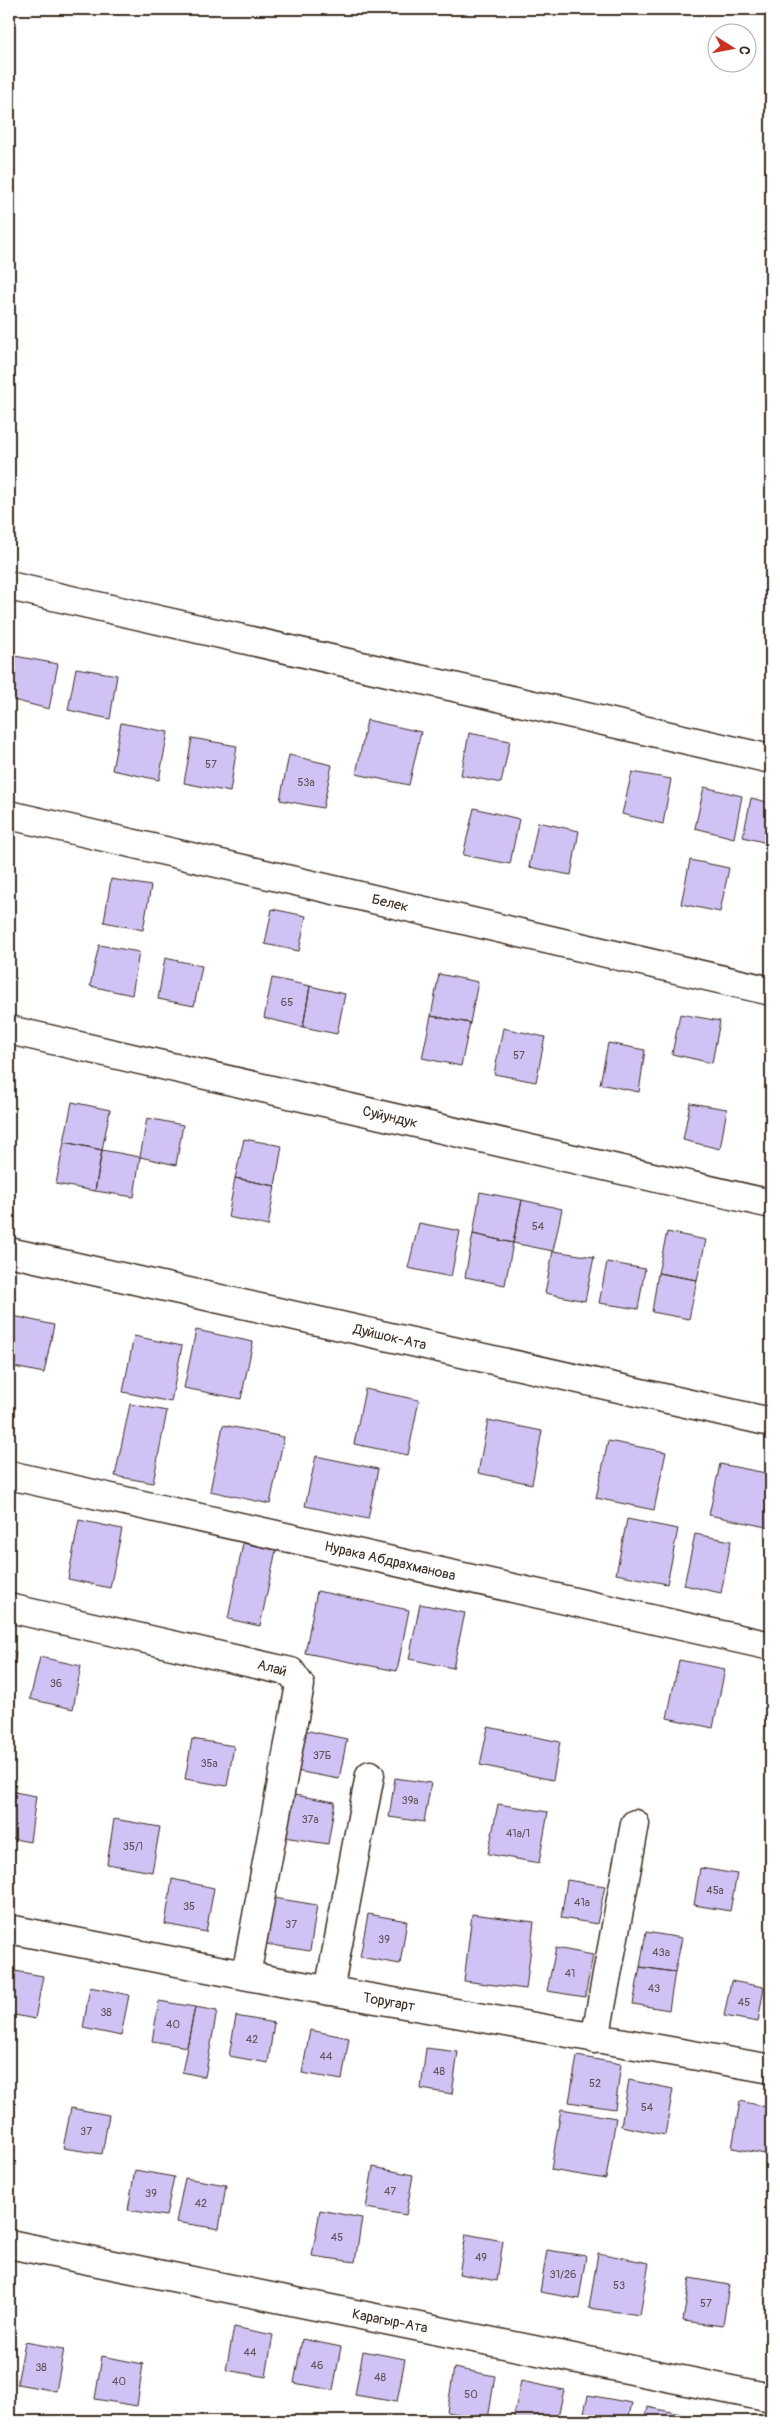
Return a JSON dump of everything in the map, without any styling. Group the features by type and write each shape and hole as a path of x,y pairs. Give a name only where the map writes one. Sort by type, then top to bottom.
{"street":[{"path":"9,586 771,759"},
{"name":"Белек","path":"9,815 771,990"},
{"name":"Суйундук","path":"9,1030 771,1204"},
{"name":"Дуйшок-Ата","path":"9,1252 771,1422"},
{"name":"Нурака Абдрахманова","path":"9,1475 771,1646"},
{"name":"Алай","path":"9,1608 292,1672 300,1685 246,1975"},
{"path":"329,1991 370,1774"},
{"path":"595,2039 635,1824"},
{"name":"Торугарт","path":"9,1929 329,1991 771,2069"},
{"name":"Карагыр-Ата","path":"9,2244 771,2398"}],"building":[{"path":"15,656 58,664 49,709 9,699 9,687"},
{"path":"76,668 117,675 110,719 68,710"},
{"path":"367,720 421,732 409,785 356,774"},
{"path":"121,723 168,732 159,780 112,770"},
{"path":"469,733 510,741 501,783 461,775"},
{"path":"192,738 237,746 230,792 184,783"},
{"path":"289,755 332,765 323,808 280,800"},
{"path":"632,772 671,779 663,824 622,814"},
{"path":"704,787 742,796 734,838 695,828"},
{"path":"751,798 771,803 771,844 743,837"},
{"path":"474,808 519,819 510,864 463,855"},
{"path":"538,822 579,831 571,875 529,867"},
{"path":"690,860 729,868 720,912 681,904"},
{"path":"111,879 151,886 143,930 104,922"},
{"path":"272,909 306,916 299,951 265,944"},
{"path":"9,925 12,925 9,947"},
{"path":"99,945 139,952 132,995 90,986"},
{"path":"165,958 202,966 194,1006 158,999"},
{"path":"439,974 478,982 470,1023 431,1016"},
{"path":"272,978 310,986 303,1027 264,1018"},
{"path":"310,986 345,994 337,1034 303,1027"},
{"path":"680,1014 720,1021 712,1063 672,1054"},
{"path":"431,1016 470,1023 461,1066 422,1058"},
{"path":"503,1028 545,1037 536,1082 494,1074"},
{"path":"608,1043 645,1050 639,1092 600,1084"},
{"path":"72,1102 110,1110 102,1150 64,1142"},
{"path":"690,1103 727,1109 720,1149 683,1140"},
{"path":"147,1118 183,1125 176,1165 140,1157"},
{"path":"244,1139 282,1146 275,1186 235,1178"},
{"path":"64,1142 102,1150 95,1191 56,1184"},
{"path":"102,1150 140,1157 134,1197 95,1191"},
{"path":"235,1178 275,1186 268,1226 228,1217"},
{"path":"480,1192 522,1200 513,1243 473,1234"},
{"path":"522,1200 562,1209 553,1251 513,1243"},
{"path":"419,1223 460,1231 451,1277 408,1268"},
{"path":"667,1232 706,1240 697,1280 658,1273"},
{"path":"473,1234 513,1243 505,1285 465,1277"},
{"path":"553,1251 594,1257 585,1301 545,1293"},
{"path":"607,1262 645,1269 638,1309 599,1303"},
{"path":"658,1273 697,1280 689,1319 652,1312"},
{"path":"9,1315 54,1325 44,1373 9,1366"},
{"path":"196,1330 253,1342 241,1399 184,1388"},
{"path":"134,1336 182,1346 171,1402 123,1392"},
{"path":"365,1389 419,1400 408,1455 354,1444"},
{"path":"130,1404 167,1411 153,1483 115,1476"},
{"path":"488,1420 542,1431 532,1484 478,1473"},
{"path":"223,1425 284,1437 270,1504 210,1491"},
{"path":"608,1441 666,1452 654,1510 596,1498"},
{"path":"316,1456 378,1469 368,1519 305,1506"},
{"path":"720,1464 771,1474 771,1528 709,1515"},
{"path":"627,1519 678,1529 667,1584 616,1574"},
{"path":"79,1520 122,1529 110,1588 68,1579"},
{"path":"695,1534 731,1541 721,1593 684,1585"},
{"path":"243,1543 276,1550 260,1626 228,1619"},
{"path":"317,1591 409,1610 397,1671 305,1653"},
{"path":"420,1604 465,1613 453,1668 409,1659"},
{"path":"9,1650 16,1652 9,1695"},
{"path":"40,1657 81,1666 73,1709 30,1699"},
{"path":"679,1660 725,1669 713,1728 667,1718"},
{"path":"488,1727 560,1742 553,1780 480,1765"},
{"path":"304,1730 347,1739 339,1779 296,1771"},
{"path":"192,1739 234,1746 227,1786 185,1779"},
{"path":"395,1778 431,1783 424,1822 389,1817"},
{"path":"9,1791 36,1796 30,1842 9,1838"},
{"path":"294,1795 335,1802 328,1844 284,1837"},
{"path":"498,1804 548,1812 539,1863 488,1854"},
{"path":"114,1819 160,1827 152,1872 107,1864"},
{"path":"700,1868 737,1874 730,1911 694,1905"},
{"path":"172,1879 214,1888 206,1932 165,1924"},
{"path":"567,1880 605,1886 597,1924 561,1918"},
{"path":"274,1898 317,1905 310,1951 265,1944"},
{"path":"368,1914 407,1921 400,1964 360,1957"},
{"path":"472,1914 534,1922 526,1989 464,1981"},
{"path":"646,1932 682,1938 675,1972 640,1967"},
{"path":"556,1948 593,1955 585,1997 547,1991"},
{"path":"640,1967 675,1972 669,2010 633,2004"},
{"path":"9,1970 43,1976 35,2019 9,2014"},
{"path":"731,1981 764,1987 758,2022 724,2016"},
{"path":"90,1987 129,1995 121,2036 83,2028"},
{"path":"159,2001 195,2007 187,2047 152,2041"},
{"path":"195,2007 217,2011 205,2077 182,2072"},
{"path":"236,2016 274,2023 268,2063 229,2056"},
{"path":"310,2030 349,2038 342,2080 302,2073"},
{"path":"426,2048 458,2052 452,2094 421,2089"},
{"path":"577,2056 621,2064 615,2109 569,2102"},
{"path":"629,2080 673,2089 665,2135 621,2126"},
{"path":"740,2101 771,2108 771,2155 732,2148"},
{"path":"71,2108 109,2115 102,2154 63,2148"},
{"path":"561,2109 616,2118 606,2179 551,2170"},
{"path":"373,2167 413,2175 406,2215 366,2208"},
{"path":"135,2170 174,2177 166,2216 128,2210"},
{"path":"185,2178 226,2185 219,2229 176,2222"},
{"path":"320,2210 362,2218 355,2262 312,2256"},
{"path":"466,2234 503,2241 497,2281 459,2274"},
{"path":"547,2250 586,2256 579,2299 540,2292"},
{"path":"598,2253 649,2263 640,2315 589,2308"},
{"path":"690,2278 729,2285 723,2326 683,2321"},
{"path":"234,2327 273,2335 266,2377 226,2370"},
{"path":"302,2339 341,2347 333,2390 294,2383"},
{"path":"25,2342 64,2349 56,2391 17,2384"},
{"path":"363,2351 405,2359 397,2402 355,2395"},
{"path":"102,2356 143,2364 137,2406 95,2399"},
{"path":"454,2368 495,2376 488,2419 447,2412"},
{"path":"521,2381 564,2390 557,2421 513,2421"},
{"path":"588,2395 632,2403 628,2421 582,2421"},
{"path":"648,2407 690,2416 689,2421 645,2421"}]}
